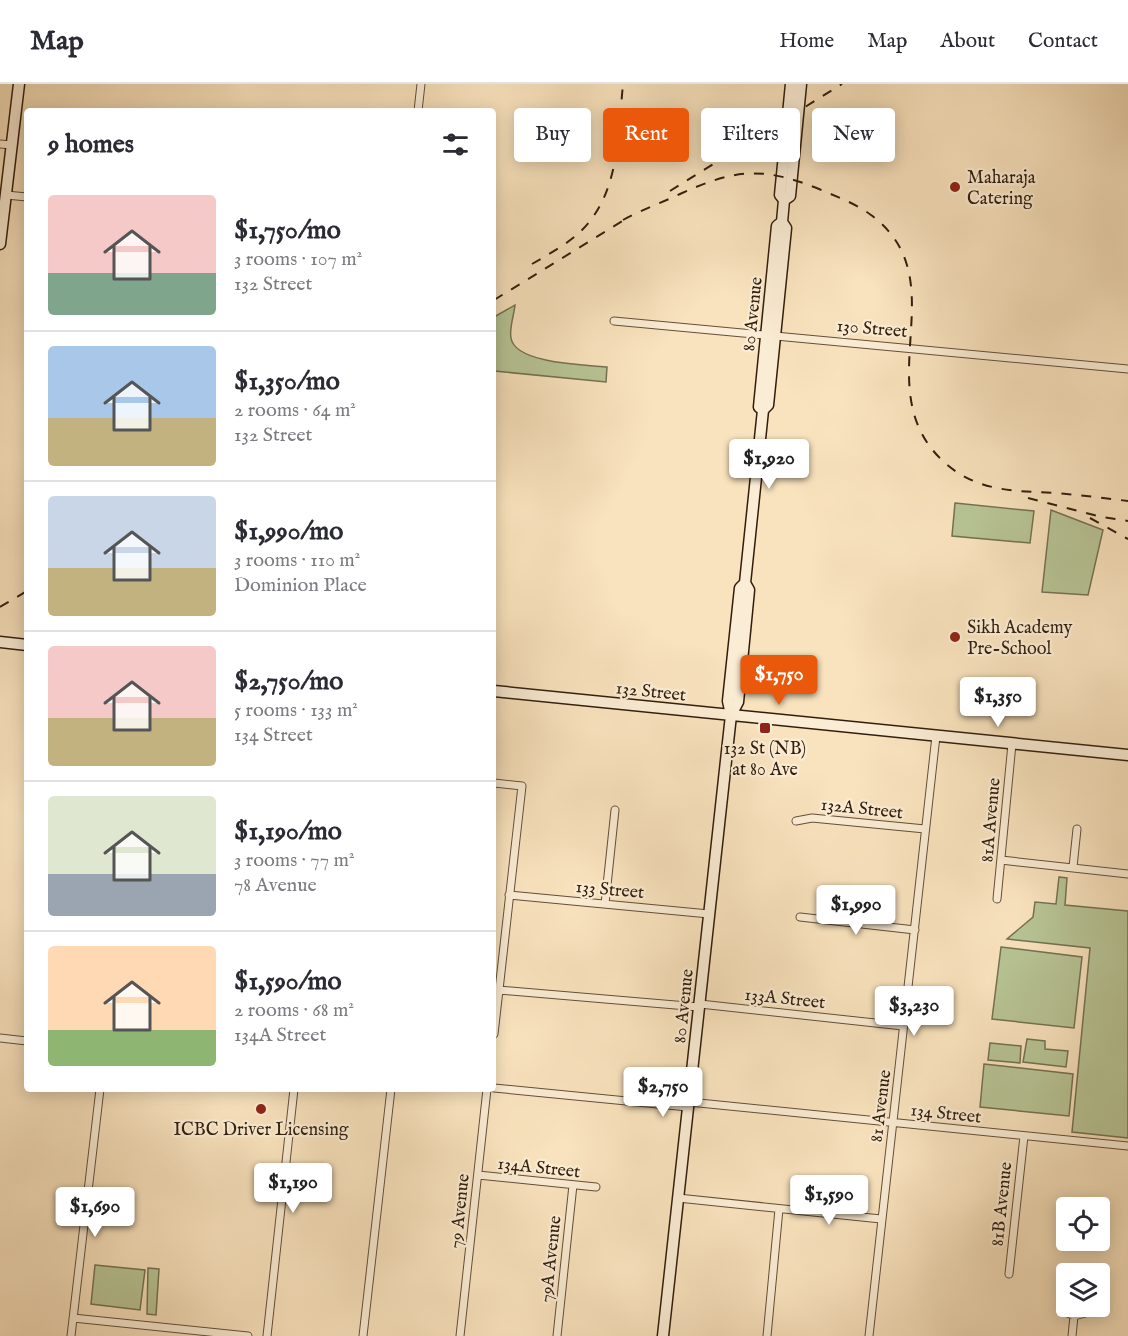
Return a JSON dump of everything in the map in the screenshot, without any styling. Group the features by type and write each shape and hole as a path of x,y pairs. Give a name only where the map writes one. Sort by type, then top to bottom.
{"main road":[{"path":"0,244 19,84"},
{"name":"80 Avenue","path":"663,1336 731,715 738,702 749,590 745,583 763,410 768,405 771,334 786,228 782,222 784,200 780,195 791,84"},
{"name":"80 Avenue","path":"784,200 790,196 801,84"},
{"path":"0,642 24,645"},
{"name":"132 Street","path":"496,691 1128,755"}],"street":[{"path":"418,108 421,84"},
{"path":"0,144 12,145"},
{"path":"6,195 24,197"},
{"name":"130 Street","path":"614,321 1128,369"},
{"name":"81 Avenue","path":"868,1336 936,736"},
{"name":"81A Avenue","path":"998,898 1012,744"},
{"path":"496,783 522,786 496,1016"},
{"path":"605,904 615,810"},
{"name":"132A Street","path":"796,821 812,818 925,829"},
{"path":"1073,867 1077,829"},
{"path":"1001,860 1128,874"},
{"name":"133 Street","path":"509,895 709,914"},
{"path":"800,917 915,930"},
{"name":"133A Street","path":"499,990 699,1006 903,1026"},
{"path":"0,1038 24,1041"},
{"name":"134 Street","path":"496,1088 1128,1146"},
{"path":"71,1336 100,1092"},
{"path":"267,1336 294,1092"},
{"path":"363,1336 391,1092"},
{"name":"79 Avenue","path":"460,1336 487,1092"},
{"name":"81B Avenue","path":"1009,1274 1024,1136"},
{"name":"134A Street","path":"478,1175 596,1187"},
{"name":"79A Avenue","path":"557,1336 573,1185"},
{"path":"678,1197 881,1219"},
{"path":"767,1336 779,1209"},
{"path":"1072,1336 1074,1317"},
{"path":"73,1318 248,1336"}],"green space":[{"path":"515,305 511,338 515,347 525,353 553,362 607,367 606,382 496,371 496,316"},
{"path":"955,503 1034,511 1030,543 952,536"},
{"path":"1051,510 1103,530 1088,595 1042,592"},
{"path":"1059,877 1067,878 1065,905 1128,911 1128,1138 1072,1132 1090,948 1007,939 1033,917 1035,902 1056,904"},
{"path":"1001,947 1082,957 1074,1028 992,1019"},
{"path":"1027,1039 1045,1041 1045,1049 1068,1051 1066,1067 1023,1062"},
{"path":"990,1043 1021,1046 1020,1063 988,1060"},
{"path":"984,1064 1073,1074 1069,1116 980,1107"},
{"path":"95,1265 145,1270 140,1310 91,1304"},
{"path":"148,1268 159,1269 156,1315 147,1314"}],"railway":[{"path":"532,264 577,235 594,215 604,198 615,161 623,84"},
{"path":"670,191 842,84"},
{"path":"623,220 717,179 749,174 764,174 799,182 859,207 871,215 896,242 909,271 912,303 909,369 911,402 922,434 945,463 970,480 998,488 1128,501"},
{"path":"496,299 629,217"},
{"path":"1028,498 1102,517 1128,521"},
{"path":"1090,518 1128,539"},
{"path":"0,607 24,593"}],"place":[{"name":"Maharaja Catering","path":"955,187"},
{"name":"Sikh Academy Pre-School","path":"955,637"},
{"name":"132 St (NB) at 80 Ave","path":"765,728"},
{"name":"ICBC Driver Licensing","path":"261,1109"}]}
